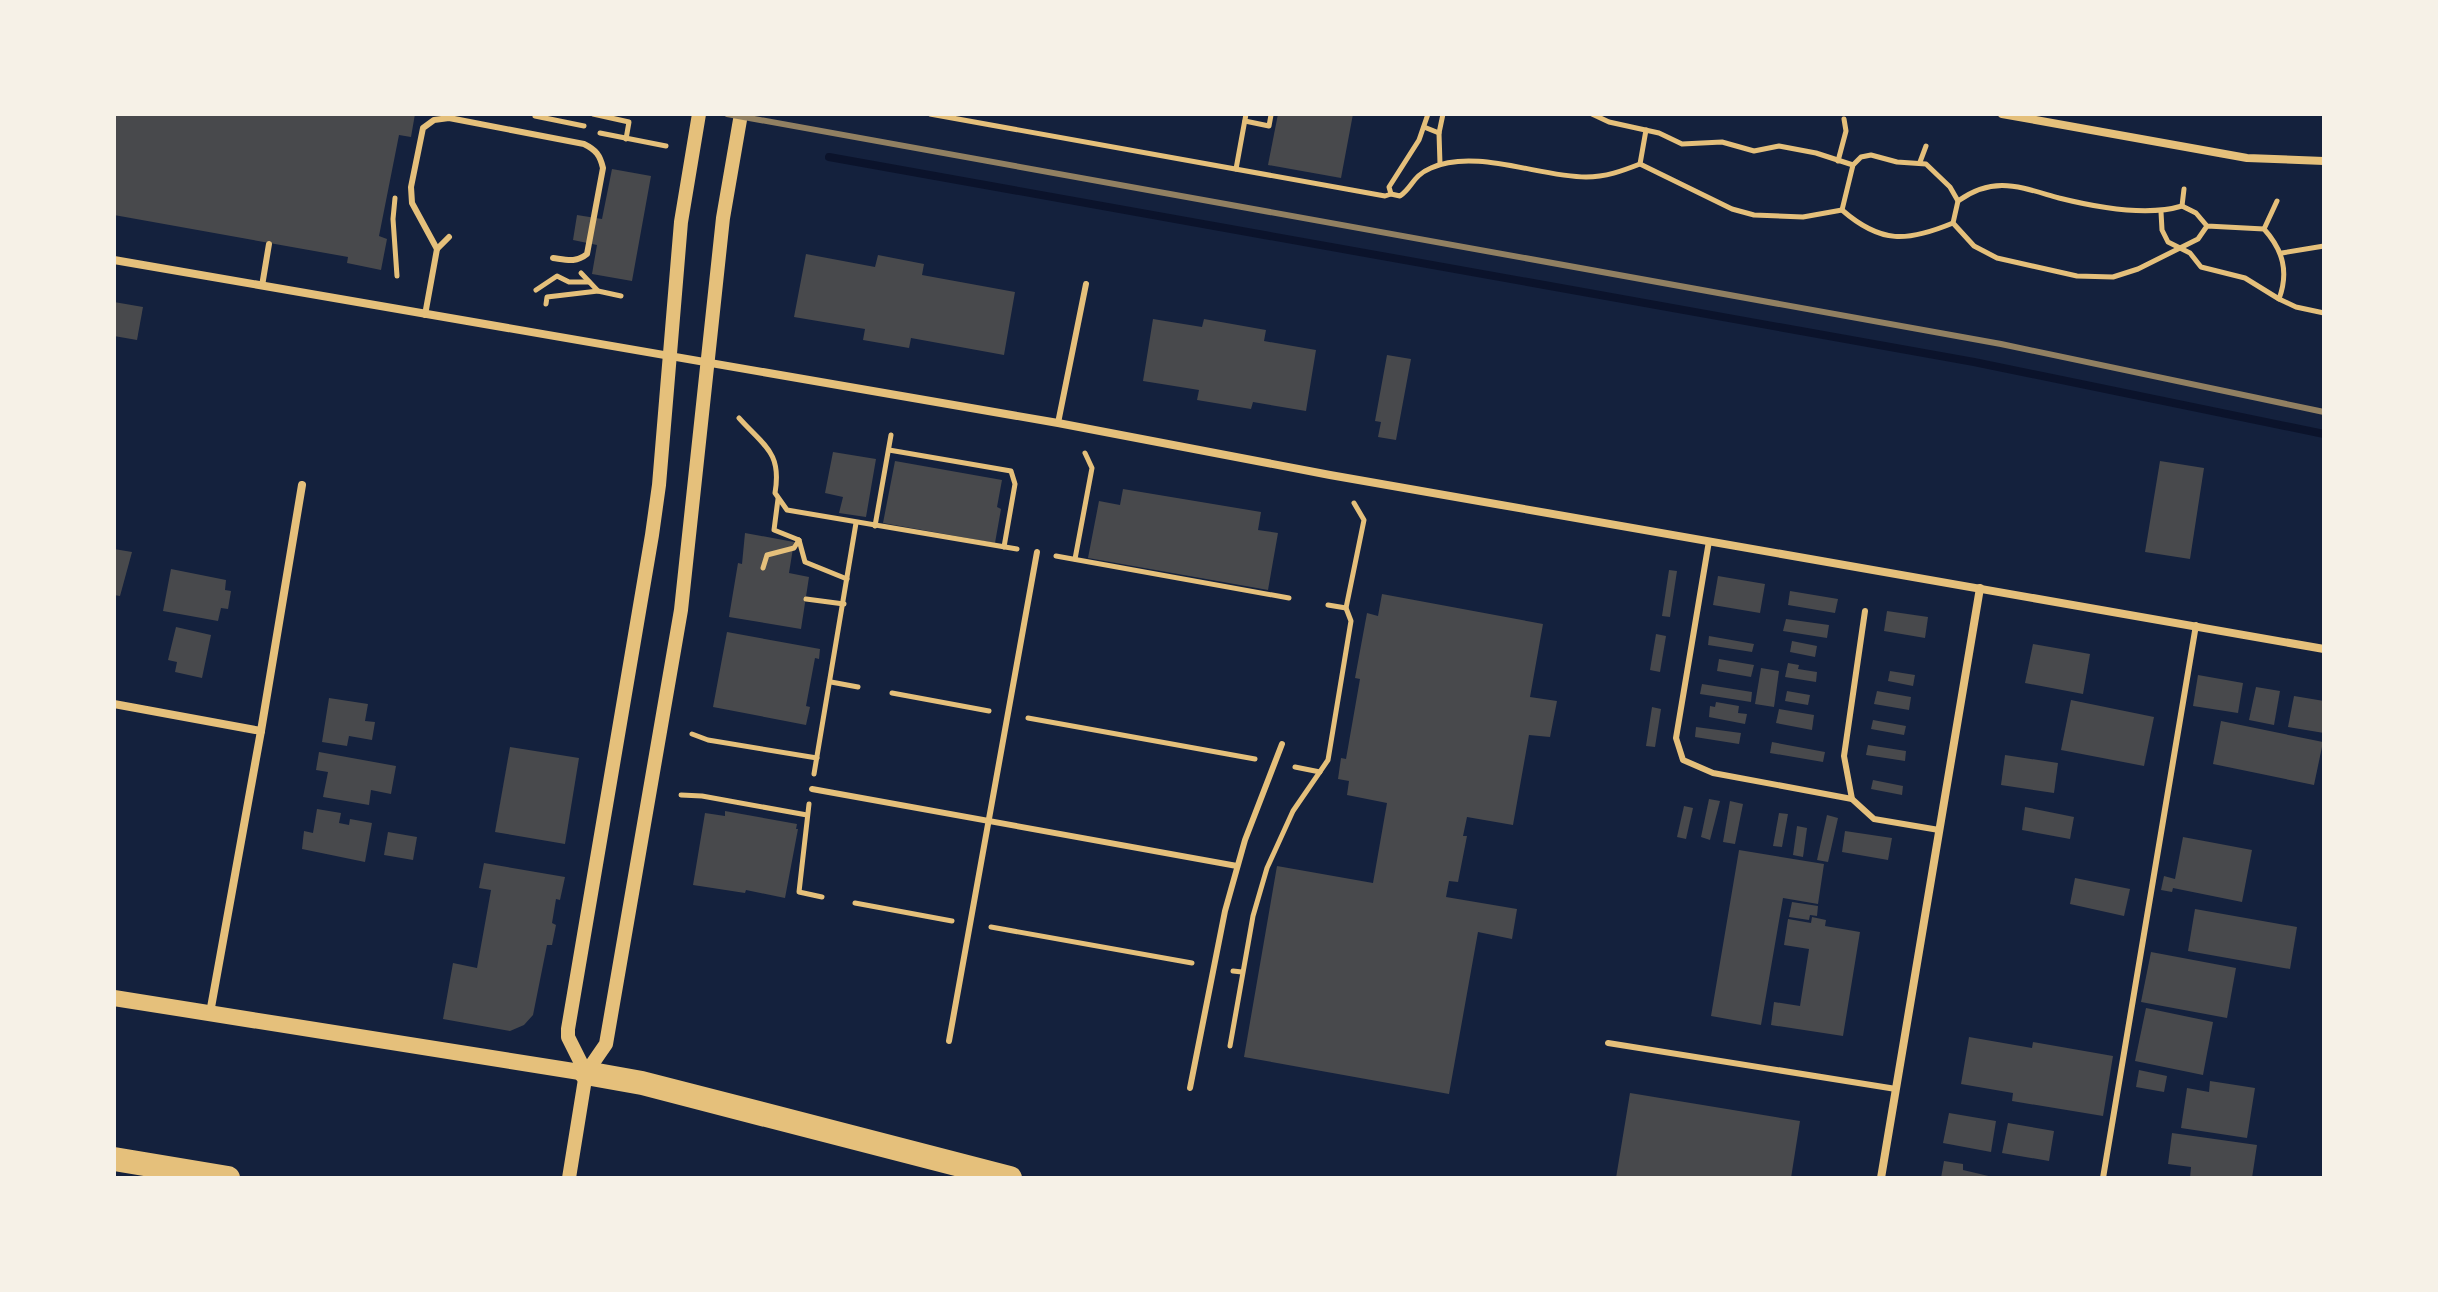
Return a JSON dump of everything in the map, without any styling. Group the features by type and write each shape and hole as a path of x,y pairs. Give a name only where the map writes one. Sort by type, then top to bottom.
{"highway":[{"path":"586,1073 642,1083 1010,1178"},
{"path":"114,1159 228,1178"}],"main road":[{"path":"114,998 586,1073"}],"street":[{"path":"586,1073 568,1037 568,1029 652,535 681,222 699,114"},
{"path":"569,1178 586,1073 606,1044 681,610 723,218 741,114"},
{"path":"2002,114 2247,158 2324,161"},
{"path":"114,260 1058,423 1330,475 2324,649"},
{"path":"210,1015 302,485"},
{"path":"1881,1178 1980,588"},
{"path":"114,704 261,731"}],"lane":[{"path":"437,249 412,203 411,187 423,128 434,120 449,118 584,144 601,157 603,168 587,254 573,261 553,258"},
{"path":"425,315 437,249 449,237"},
{"path":"262,286 269,244"},
{"path":"1058,423 1086,284"},
{"path":"1709,541 1676,738 1683,760 1713,773 1852,799 1874,819 1939,830"},
{"path":"949,1041 1037,552"},
{"path":"1852,799 1844,756 1865,611"},
{"path":"2103,1178 2196,625"},
{"path":"1190,1088 1219,938 1237,866 1282,744"},
{"path":"812,789 1237,866"},
{"path":"1608,1043 1896,1089"}],"path":[{"path":"593,114 629,122 626,140"},
{"path":"930,114 1373,194 1400,196 1407,191 1412,179 1440,164 1501,164 1583,177 1612,175 1640,164 1732,209 1754,215 1803,217 1842,210"},
{"path":"1391,194 1389,187 1408,160 1428,114"},
{"path":"1440,164 1439,133 1443,114"},
{"path":"1592,114 1609,122 1659,133 1682,144 1722,142 1754,151 1779,146 1853,165"},
{"path":"1236,169 1246,117 1269,126 1271,115"},
{"path":"1838,161 1846,131 1844,119"},
{"path":"1424,127 1439,133"},
{"path":"1640,164 1646,130"},
{"path":"1920,162 1926,146"},
{"path":"1842,210 1853,165 1861,157 1871,155 1897,162 1926,164 1950,187 1958,201 1953,223"},
{"path":"1958,201 1979,188 2026,186 2060,198 2161,212 2182,206 2196,213 2207,226 2264,229"},
{"path":"2182,206 2184,189"},
{"path":"2264,229 2277,201"},
{"path":"1842,210 1857,223 1879,234 1897,238 1927,234 1953,223"},
{"path":"2161,212 2162,230 2168,242 2190,253 2201,267 2245,278 2296,307 2324,313"},
{"path":"1953,223 1974,246 1997,258 2077,276 2113,277 2138,269 2198,239 2207,226"},
{"path":"2264,229 2282,253 2283,289 2279,299"},
{"path":"2282,253 2324,246"},
{"path":"577,269 598,291"},
{"path":"536,290 557,276 569,282 589,282"},
{"path":"546,304 547,297 598,291 621,296"},
{"path":"739,418 770,451 777,464 775,493 787,510 1017,549"},
{"path":"875,526 891,435"},
{"path":"889,450 1011,471 1015,484 1004,547"},
{"path":"1075,559 1092,468 1085,453"},
{"path":"778,498 774,530 799,540"},
{"path":"1230,1046 1253,916 1267,868 1293,811 1328,760 1351,621 1346,608 1364,520 1354,503"},
{"path":"822,897 799,892 807,815 856,523"},
{"path":"763,568 767,555 794,548 799,540"},
{"path":"799,540 805,562 847,579"},
{"path":"1056,556 1289,598"},
{"path":"806,599 844,604"},
{"path":"1328,605 1346,608"},
{"path":"831,682 858,687"},
{"path":"892,693 989,711"},
{"path":"1028,718 1255,759"},
{"path":"692,734 708,740 817,758"},
{"path":"1295,767 1320,772"},
{"path":"681,795 807,815"},
{"path":"855,903 952,921"},
{"path":"991,927 1192,963"},
{"path":"1233,971 1242,972"}],"building":[{"path":"114,114 415,114 411,137 399,135 379,236 387,239 381,270 347,263 348,257 114,215"},
{"path":"1278,114 1353,114 1341,178 1268,165"},
{"path":"612,169 651,176 632,281 592,274 597,245 573,240 577,215 602,219"},
{"path":"806,254 875,267 878,255 924,264 922,275 1015,292 1004,355 911,338 909,348 863,340 865,329 794,317"},
{"path":"114,302 143,307 137,340 114,336"},
{"path":"1153,319 1202,327 1204,319 1266,330 1264,341 1316,350 1306,411 1253,402 1251,409 1197,400 1199,390 1143,381"},
{"path":"1387,355 1411,359 1396,440 1378,437 1381,422 1375,421"},
{"path":"833,452 876,459 866,517 839,513 843,497 825,493"},
{"path":"895,461 1002,480 995,543 883,523"},
{"path":"2160,461 2204,468 2190,559 2145,552"},
{"path":"1123,489 1261,512 1258,530 1278,533 1268,590 1088,558 1099,501 1120,505"},
{"path":"745,533 794,542 789,573 809,577 801,629 729,617 738,563 742,564"},
{"path":"114,549 132,552 120,596 114,595"},
{"path":"171,569 226,580 225,590 231,591 228,609 221,608 218,621 163,611"},
{"path":"1669,570 1677,571 1670,617 1662,616"},
{"path":"1718,576 1765,584 1760,613 1713,605"},
{"path":"1790,591 1838,599 1835,613 1788,605"},
{"path":"1382,594 1543,624 1530,697 1557,701 1550,737 1529,735 1513,825 1467,817 1463,836 1467,836 1458,882 1449,881 1446,897 1517,909 1512,939 1478,932 1449,1094 1244,1057 1277,866 1373,883 1387,803 1347,795 1349,781 1338,779 1341,758 1346,759 1360,679 1355,678 1367,613 1378,616"},
{"path":"1887,611 1928,617 1925,638 1884,631"},
{"path":"1786,619 1829,625 1827,638 1783,631"},
{"path":"176,627 211,635 202,678 175,672 177,662 168,660"},
{"path":"727,632 820,649 819,659 815,658 806,706 810,707 806,725 713,707"},
{"path":"1656,634 1666,636 1660,672 1650,670"},
{"path":"1709,636 1754,644 1752,652 1708,645"},
{"path":"1792,641 1817,646 1815,657 1790,652"},
{"path":"2033,644 2090,654 2083,694 2025,683"},
{"path":"1719,659 1754,665 1751,677 1717,671"},
{"path":"1788,663 1799,665 1798,669 1817,672 1816,682 1785,677"},
{"path":"1761,668 1779,671 1774,707 1755,704"},
{"path":"1890,671 1915,675 1913,686 1888,681"},
{"path":"2198,675 2243,683 2238,713 2193,706"},
{"path":"1702,684 1752,692 1751,702 1700,694"},
{"path":"2256,687 2280,691 2274,725 2249,720"},
{"path":"1787,691 1810,695 1808,705 1785,701"},
{"path":"1877,691 1911,697 1909,710 1874,704"},
{"path":"2294,696 2324,701 2324,733 2288,727"},
{"path":"329,698 368,704 365,721 375,722 372,740 349,736 347,746 322,742"},
{"path":"2071,700 2154,717 2144,766 2061,750"},
{"path":"1716,702 1739,706 1738,713 1747,714 1745,724 1709,717 1710,706 1715,707"},
{"path":"1652,707 1661,709 1655,747 1646,746"},
{"path":"1779,709 1814,715 1812,730 1776,723"},
{"path":"1873,720 1906,726 1904,735 1871,729"},
{"path":"2221,721 2323,742 2314,785 2213,764"},
{"path":"1696,727 1741,733 1739,744 1695,737"},
{"path":"1772,742 1825,752 1823,762 1770,753"},
{"path":"1868,745 1906,751 1905,761 1866,755"},
{"path":"510,747 579,758 565,844 495,832"},
{"path":"319,752 396,766 391,794 371,790 369,805 323,797 328,772 316,770"},
{"path":"2005,755 2058,763 2054,793 2001,785"},
{"path":"1873,780 1903,786 1902,795 1871,789"},
{"path":"1709,799 1720,801 1710,840 1701,837"},
{"path":"1730,801 1743,804 1735,844 1723,842"},
{"path":"1684,806 1693,808 1686,839 1677,837"},
{"path":"2025,807 2074,817 2070,839 2022,830"},
{"path":"317,809 341,813 339,823 349,825 350,819 372,823 365,862 302,849 304,831 313,833"},
{"path":"725,811 797,824 785,898 746,890 745,893 693,885 705,813 725,816"},
{"path":"1779,813 1788,814 1782,847 1773,846"},
{"path":"1827,815 1838,818 1828,862 1817,860"},
{"path":"1797,826 1807,828 1803,857 1793,855"},
{"path":"1845,831 1892,838 1888,860 1842,852"},
{"path":"388,832 417,837 413,860 384,855"},
{"path":"2183,837 2252,850 2242,902 2173,888 2172,892 2161,890 2164,876 2175,879"},
{"path":"1739,850 1824,864 1818,904 1783,898 1761,1025 1711,1016"},
{"path":"484,863 565,877 560,900 556,899 552,923 556,925 552,945 547,945 533,1015 524,1025 510,1031 443,1019 453,963 477,968 491,890 479,888"},
{"path":"2075,878 2130,889 2124,916 2070,904"},
{"path":"1792,902 1818,906 1817,916 1810,915 1809,920 1789,917"},
{"path":"2195,909 2297,927 2290,969 2188,951"},
{"path":"1812,917 1826,920 1825,926 1860,932 1843,1036 1771,1025 1774,1002 1800,1006 1809,949 1784,945 1788,919 1811,923"},
{"path":"2151,952 2236,968 2227,1018 2141,1002"},
{"path":"2146,1008 2213,1022 2203,1075 2135,1061"},
{"path":"1969,1037 2032,1048 2033,1042 2113,1056 2103,1116 2012,1101 2013,1093 1961,1084"},
{"path":"2139,1070 2167,1076 2164,1092 2136,1087"},
{"path":"2210,1081 2255,1088 2247,1138 2181,1128 2187,1088 2209,1092"},
{"path":"1630,1093 1800,1121 1791,1178 1616,1178"},
{"path":"1949,1113 1996,1121 1991,1152 1943,1143"},
{"path":"2008,1123 2054,1131 2049,1161 2002,1153"},
{"path":"2172,1133 2257,1145 2252,1178 2190,1178 2191,1167 2168,1164"},
{"path":"1944,1161 1963,1164 1963,1170 1997,1178 1941,1178"}],"waterway":[{"path":"829,157 1974,362 2324,434"}],"railway":[{"path":"727,114 2001,344 2324,412"}]}
